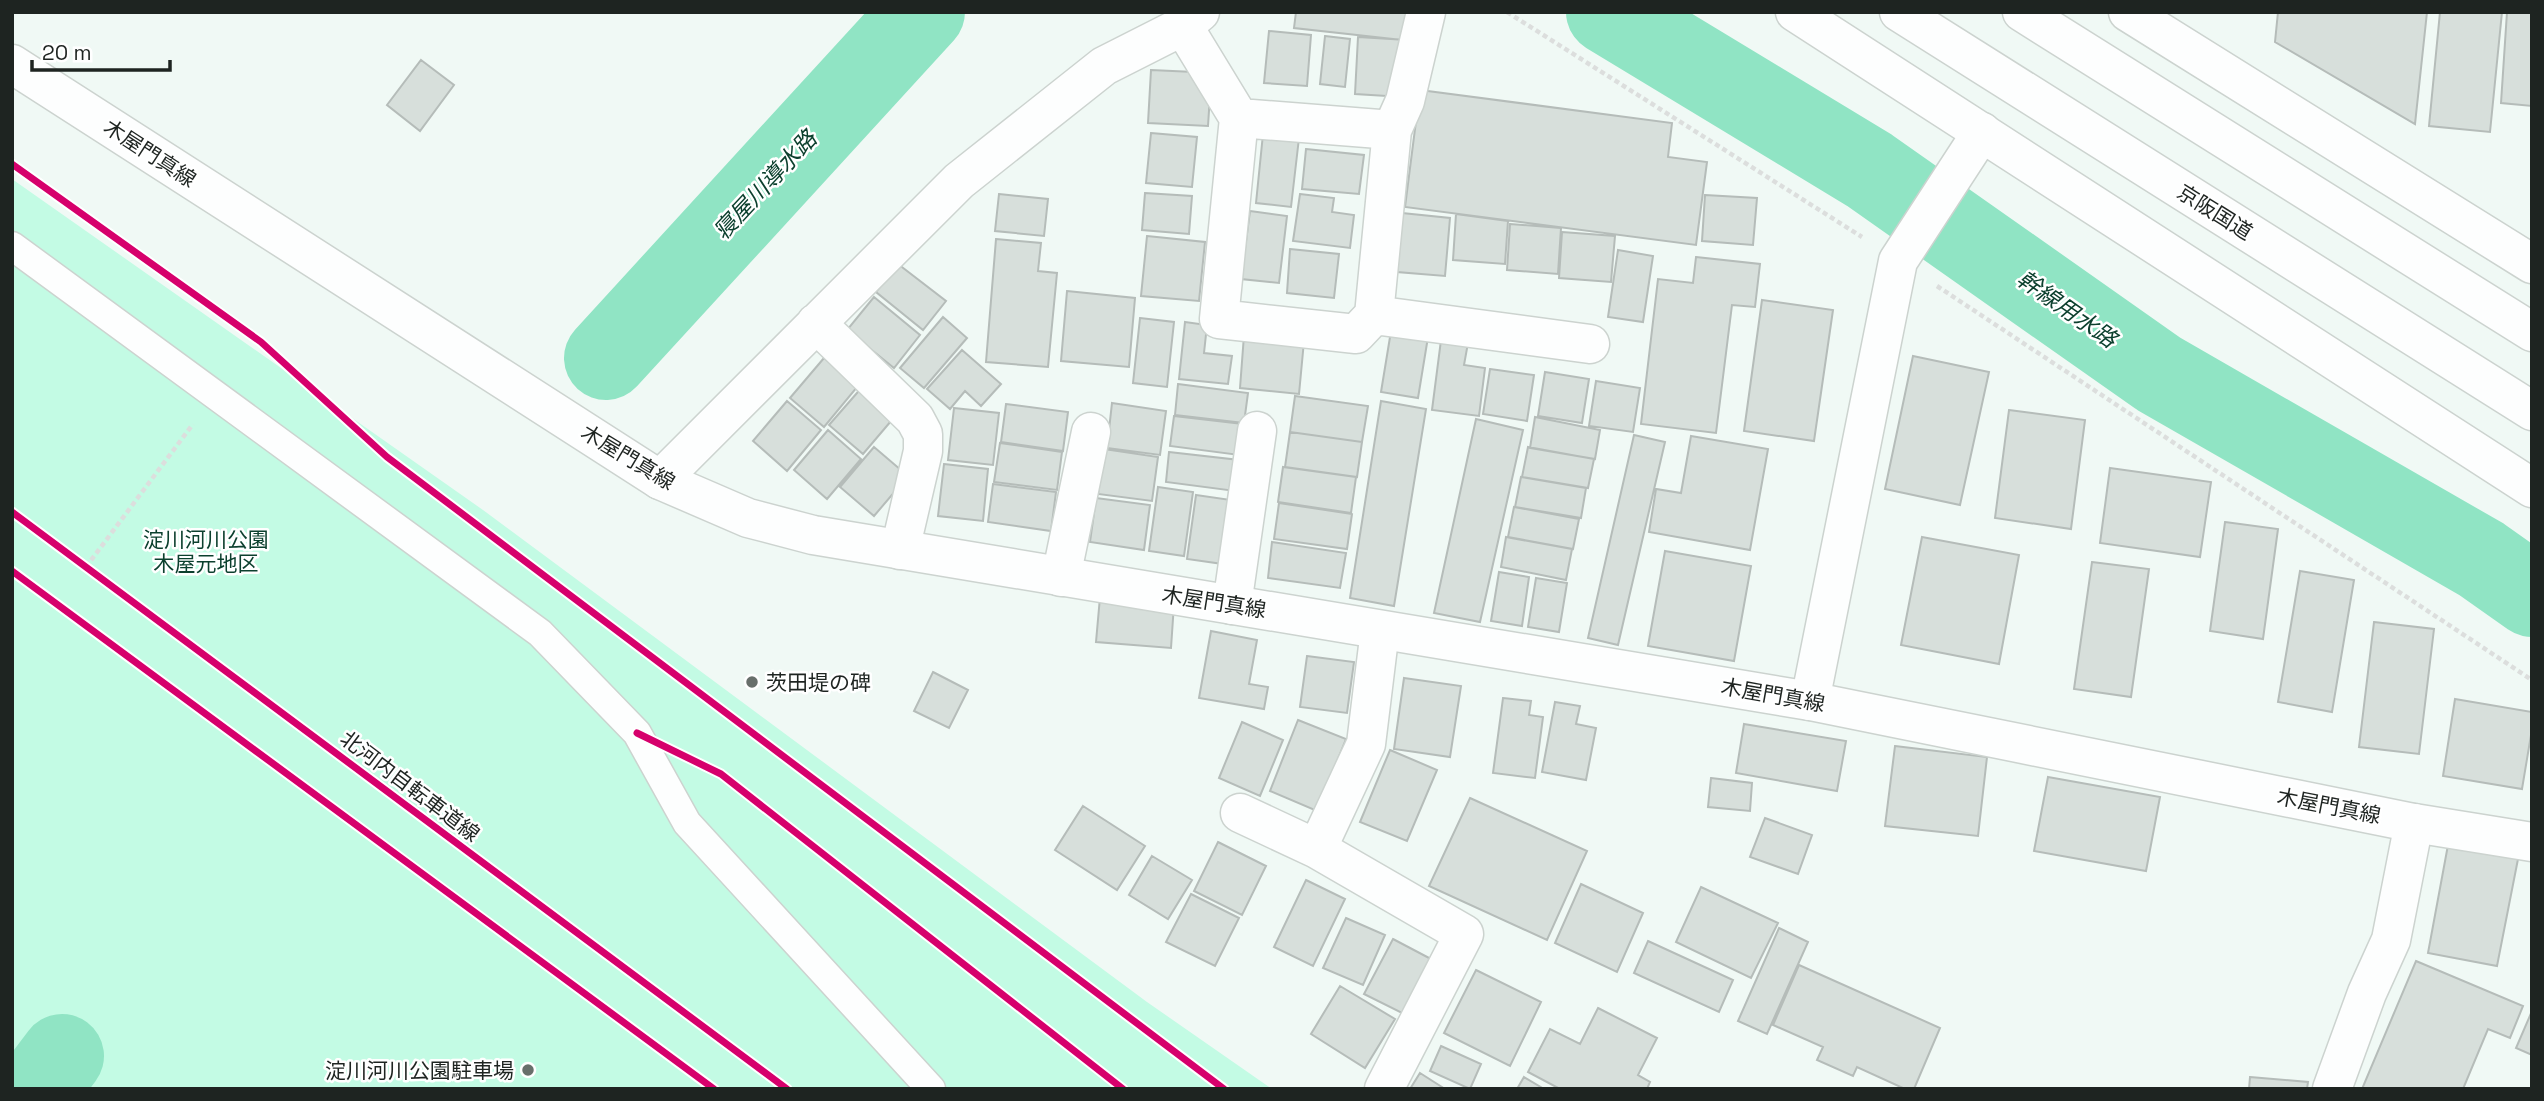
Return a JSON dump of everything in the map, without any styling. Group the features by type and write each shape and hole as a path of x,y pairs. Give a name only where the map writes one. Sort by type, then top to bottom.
{"main road":[{"path":"660,480 959,181 1104,66 1191,19 1239,118 1219,319 1356,334 1374,315 1392,130 1405,101 1426,12"},
{"path":"1794,12 2532,488"},
{"name":"京阪国道","path":"1899,12 2532,411"},
{"path":"2022,12 2532,332"},
{"path":"2128,12 2532,264"},
{"name":"木屋門真線","path":"12,64 660,480 748,518 813,535 900,550 1810,701 2414,823 2532,842"},
{"path":"1239,118 1392,130"},
{"path":"1810,701 1898,261 1982,132"},
{"path":"1374,315 1590,344"},
{"path":"816,323 915,419 923,434 923,451 900,550"},
{"path":"1232,605 1257,431"},
{"path":"1061,577 1091,432"},
{"path":"1317,849 1366,744 1380,630"},
{"path":"1240,813 1317,849 1464,934 1384,1089"},
{"path":"2332,1089 2367,993 2391,940 2414,823"}],"lane":[{"path":"12,246 540,633 637,733 687,823 931,1089"}],"path":[{"path":"1507,12 1898,261 2532,680"},
{"path":"86,567 214,396"},
{"path":"76,559 98,575"}],"green space":[{"name":"淀川河川公園 木屋元地区","path":"12,179 483,510 1147,1002 1272,1089 12,1089"}],"building":[{"path":"1296,12 1414,12 1411,41 1294,28"},
{"path":"2278,12 2427,12 2415,124 2275,42"},
{"path":"2440,12 2502,12 2490,132 2429,126"},
{"path":"2507,12 2532,12 2532,106 2501,103"},
{"path":"1269,31 1311,35 1307,86 1264,83"},
{"path":"1325,36 1350,39 1345,87 1320,84"},
{"path":"1358,37 1407,40 1403,97 1355,94"},
{"path":"421,60 454,85 420,131 387,105"},
{"path":"1151,70 1194,72 1210,95 1208,126 1148,123"},
{"path":"1420,90 1672,123 1668,157 1707,162 1696,245 1405,207"},
{"path":"1151,133 1197,137 1192,187 1146,183"},
{"path":"1263,134 1299,138 1291,207 1256,203"},
{"path":"1306,149 1364,155 1359,194 1302,189"},
{"path":"1145,193 1192,196 1189,234 1142,230"},
{"path":"999,194 1048,199 1044,236 995,231"},
{"path":"1300,194 1334,198 1332,212 1354,215 1350,248 1293,241"},
{"path":"1705,195 1757,198 1753,245 1702,241"},
{"path":"1250,211 1287,216 1279,283 1241,279"},
{"path":"1402,213 1450,218 1445,276 1397,272"},
{"path":"1456,214 1508,221 1505,264 1453,260"},
{"path":"1510,224 1561,228 1558,274 1507,270"},
{"path":"1562,232 1615,236 1611,282 1559,278"},
{"path":"1147,236 1205,242 1199,301 1141,296"},
{"path":"996,239 1041,243 1038,271 1057,273 1048,367 986,362"},
{"path":"1290,249 1339,254 1334,298 1287,293"},
{"path":"1618,250 1653,256 1643,322 1608,317"},
{"path":"1696,257 1760,264 1755,307 1732,305 1716,433 1641,424 1658,279 1693,283"},
{"path":"898,264 946,301 923,330 876,292"},
{"path":"1067,291 1135,298 1129,367 1061,361"},
{"path":"874,297 920,335 894,368 847,330"},
{"path":"1762,300 1833,310 1814,441 1744,431"},
{"path":"943,317 967,338 924,388 900,368"},
{"path":"1140,318 1174,322 1167,387 1133,383"},
{"path":"1185,322 1207,325 1204,353 1232,356 1228,384 1179,379"},
{"path":"1391,331 1428,337 1418,398 1381,392"},
{"path":"1244,335 1304,341 1299,394 1240,388"},
{"path":"1441,340 1468,343 1464,365 1485,368 1479,416 1432,410"},
{"path":"962,350 1001,384 981,406 965,391 950,409 927,389"},
{"path":"1913,356 1989,372 1960,505 1885,489"},
{"path":"824,358 858,386 824,427 790,398"},
{"path":"1490,369 1534,375 1527,421 1483,414"},
{"path":"1545,372 1589,379 1582,423 1538,416"},
{"path":"1596,381 1640,388 1633,432 1589,426"},
{"path":"1178,384 1248,393 1244,423 1175,415"},
{"path":"864,385 897,414 863,454 829,425"},
{"path":"1295,396 1368,406 1362,442 1290,432"},
{"path":"787,401 821,430 787,471 753,441"},
{"path":"1381,401 1426,409 1394,606 1350,598"},
{"path":"1112,403 1166,411 1160,455 1107,448"},
{"path":"1006,404 1068,412 1063,451 1001,442"},
{"path":"954,408 999,413 993,465 948,460"},
{"path":"2009,410 2085,420 2071,529 1995,518"},
{"path":"1174,416 1243,424 1239,455 1170,446"},
{"path":"1535,417 1600,430 1595,459 1530,448"},
{"path":"1476,419 1523,430 1480,622 1434,613"},
{"path":"828,430 861,459 827,499 794,470"},
{"path":"1290,432 1362,442 1357,477 1285,467"},
{"path":"1634,435 1665,442 1618,645 1588,638"},
{"path":"1691,436 1768,449 1750,550 1649,532 1656,489 1681,493"},
{"path":"1000,443 1062,452 1057,490 994,482"},
{"path":"874,447 908,476 874,516 840,487"},
{"path":"1528,447 1594,459 1588,488 1522,477"},
{"path":"1104,449 1158,457 1152,501 1098,494"},
{"path":"1169,452 1239,460 1235,491 1166,482"},
{"path":"944,464 988,469 983,521 938,516"},
{"path":"1283,467 1356,477 1351,513 1278,502"},
{"path":"2110,468 2211,482 2200,557 2100,543"},
{"path":"1521,477 1586,488 1581,518 1515,507"},
{"path":"993,484 1056,492 1051,531 988,522"},
{"path":"1158,487 1193,492 1184,556 1149,551"},
{"path":"1196,495 1231,500 1223,564 1187,559"},
{"path":"1096,498 1150,505 1144,550 1090,542"},
{"path":"1279,503 1352,514 1347,549 1274,539"},
{"path":"1514,507 1579,519 1573,549 1508,537"},
{"path":"2225,522 2278,529 2263,639 2210,631"},
{"path":"1506,537 1572,549 1566,580 1501,567"},
{"path":"1922,537 2019,555 1999,664 1901,645"},
{"path":"1272,542 1346,553 1340,588 1268,578"},
{"path":"1665,551 1751,566 1734,661 1648,646"},
{"path":"2092,562 2149,569 2131,697 2074,689"},
{"path":"2300,571 2354,580 2332,712 2278,702"},
{"path":"1499,572 1529,577 1522,626 1491,621"},
{"path":"1536,578 1567,583 1559,632 1528,627"},
{"path":"1100,597 1174,604 1171,648 1096,642"},
{"path":"2374,622 2434,629 2419,754 2359,747"},
{"path":"1211,631 1257,640 1249,684 1268,687 1264,709 1199,698"},
{"path":"1307,656 1354,662 1347,713 1300,707"},
{"path":"933,672 968,690 949,728 914,711"},
{"path":"1404,678 1461,686 1450,757 1394,749"},
{"path":"1503,698 1531,701 1529,715 1543,717 1535,778 1493,773"},
{"path":"2455,699 2532,712 2532,729 2522,789 2443,776"},
{"path":"1555,702 1580,706 1576,724 1596,728 1586,780 1542,772"},
{"path":"1298,720 1346,739 1317,811 1270,791"},
{"path":"1242,722 1283,740 1260,796 1219,778"},
{"path":"1744,724 1846,741 1837,791 1736,773"},
{"path":"1895,746 1987,757 1978,836 1885,826"},
{"path":"1390,750 1437,770 1407,841 1360,822"},
{"path":"2048,777 2160,797 2146,871 2034,851"},
{"path":"1711,778 1752,783 1750,811 1708,807"},
{"path":"1470,798 1587,851 1547,940 1429,886"},
{"path":"1083,806 1145,846 1117,890 1055,850"},
{"path":"1765,818 1812,835 1798,874 1750,857"},
{"path":"1218,842 1266,866 1242,915 1194,891"},
{"path":"2448,845 2518,859 2497,966 2428,953"},
{"path":"1152,856 1192,880 1168,919 1129,895"},
{"path":"1306,880 1345,899 1313,966 1274,947"},
{"path":"1581,884 1643,913 1617,972 1555,943"},
{"path":"1701,887 1778,923 1751,978 1676,942"},
{"path":"1191,894 1239,918 1215,966 1166,942"},
{"path":"1346,918 1385,935 1363,985 1323,968"},
{"path":"1779,928 1808,942 1767,1034 1738,1021"},
{"path":"1393,939 1431,959 1402,1013 1364,994"},
{"path":"1648,941 1733,980 1719,1012 1634,973"},
{"path":"2416,961 2523,1006 2510,1038 2488,1029 2463,1089 2362,1089"},
{"path":"1799,965 1940,1028 1914,1089 1905,1089 1857,1067 1853,1076 1817,1060 1823,1047 1773,1025"},
{"path":"1476,970 1541,1002 1510,1066 1444,1033"},
{"path":"1340,986 1395,1019 1365,1068 1311,1034"},
{"path":"1598,1008 1657,1038 1638,1075 1650,1082 1647,1089 1560,1089 1528,1072 1550,1029 1580,1044"},
{"path":"2532,1011 2532,1055 2516,1048"},
{"path":"1441,1046 1481,1064 1470,1089 1430,1071"},
{"path":"1420,1073 1445,1089 1410,1089"},
{"path":"1524,1077 1544,1089 1517,1089"},
{"path":"2250,1077 2308,1082 2307,1089 2249,1089"}],"waterway":[{"name":"寝屋川導水路","path":"606,358 923,12"},
{"name":"幹線用水路","path":"1608,12 1869,170 2159,374 2481,559 2532,595"},
{"name":"寝屋川導水路","path":"37,1089 62,1056"}],"cycle path":[{"path":"12,164 261,342 387,457 1224,1089"},
{"name":"北河内自転車道線","path":"12,512 787,1089"},
{"path":"12,571 714,1089"},
{"path":"637,733 721,774 1123,1089"}],"place":[{"name":"茨田堤の碑","path":"752,682"},
{"name":"淀川河川公園駐車場","path":"528,1070"}]}
